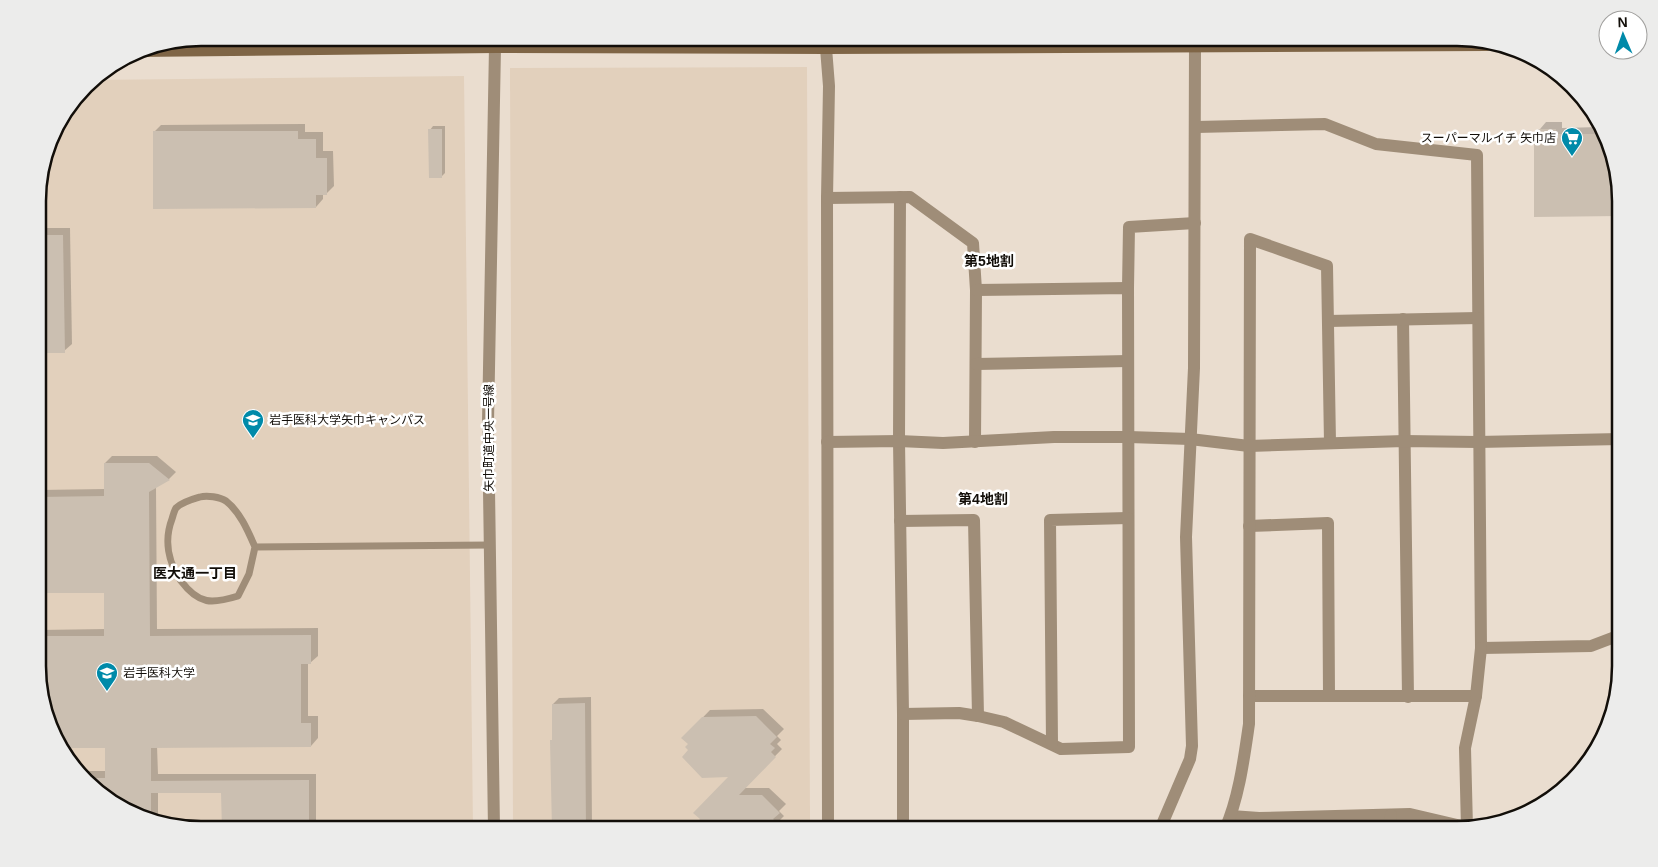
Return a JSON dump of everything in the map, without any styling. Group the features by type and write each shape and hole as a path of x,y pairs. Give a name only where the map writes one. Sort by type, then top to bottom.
{"main road":[{"path":"816,47 826,48 897,46"},
{"path":"166,50 282,47"}],"street":[{"path":"1164,820 1190,759 1192,746 1186,538 1194,368 1195,46"},
{"name":"矢巾町道中央一号線","path":"494,821 488,422 495,47"},
{"path":"826,48 830,86 827,198 828,821"},
{"path":"1196,127 1325,124 1376,144 1477,155 1481,648 1476,696 1466,748 1469,820"},
{"path":"900,197 899,441 903,714 902,820"},
{"path":"827,198 910,197 973,243 976,290 975,442"},
{"path":"903,714 959,713 978,716 1004,722 1061,748 1129,747 1129,227 1195,223"},
{"path":"1229,820 1245,752 1249,724 1250,239 1328,266 1330,443"},
{"path":"976,290 1128,288"},
{"path":"1328,320 1478,318"},
{"path":"1403,319 1408,697"},
{"path":"976,364 1128,361"},
{"path":"828,442 899,441 943,444 1054,437 1129,437 1190,439 1249,446 1612,439"},
{"path":"1052,744 1050,520 1128,518"},
{"path":"900,521 974,520 978,716"},
{"path":"1250,526 1328,523 1329,696"},
{"path":"1481,648 1591,646 1612,638"},
{"path":"1249,696 1476,696"},
{"path":"1231,816 1260,818 1410,814 1435,820"},
{"path":"1389,820 1390,815"}],"lane":[{"path":"206,496 225,500 238,514 254,547 249,574 238,596 220,602 205,601 188,590 175,571 168,550 168,529 176,509 191,499 206,496"},
{"path":"254,547 490,545"}],"shaded area":[{"path":"807,67 810,821 513,821 510,68"},
{"name":"岩手医科大学矢巾キャンパス","path":"464,76 473,821 201,821 151,813 115,795 99,782 72,752 62,734 54,716 49,696 46,666 47,191 54,151 62,133 72,115 85,99 105,80"}],"building":[{"path":"428,129 442,129 442,178 429,178"},
{"name":"スーパーマルイチ 矢巾店","path":"1538,129 1556,129 1556,134 1596,134 1606,161 1610,181 1612,216 1534,217 1534,134 1538,134"},
{"path":"153,131 298,131 298,139 316,139 316,158 327,158 327,195 316,195 316,208 153,209"},
{"path":"47,235 63,235 65,353 47,353"},
{"path":"104,463 149,463 170,480 149,492 150,636 311,635 311,664 301,664 301,723 311,723 311,747 151,748 151,781 309,780 309,821 222,821 221,793 151,793 151,813 115,795 95,778 105,778 105,748 70,748 54,716 49,696 46,666 46,636 104,636 104,593 46,593 46,497 104,496"},
{"path":"585,703 586,821 552,821 550,740 552,740 552,704"},
{"path":"756,716 777,737 770,744 775,748 771,752 776,757 739,795 762,795 780,813 773,819 775,821 699,821 700,819 693,813 728,777 702,778 682,757 688,750 685,747 688,744 681,738 702,717"}],"place":[{"name":"スーパーマルイチ 矢巾店","path":"1572,157"},
{"name":"岩手医科大学矢巾キャンパス","path":"253,439"},
{"name":"岩手医科大学","path":"107,692"}],"district":[{"name":"第5地割","path":"989,261"},
{"name":"第4地割","path":"983,499"},
{"name":"医大通一丁目","path":"195,573"}]}
